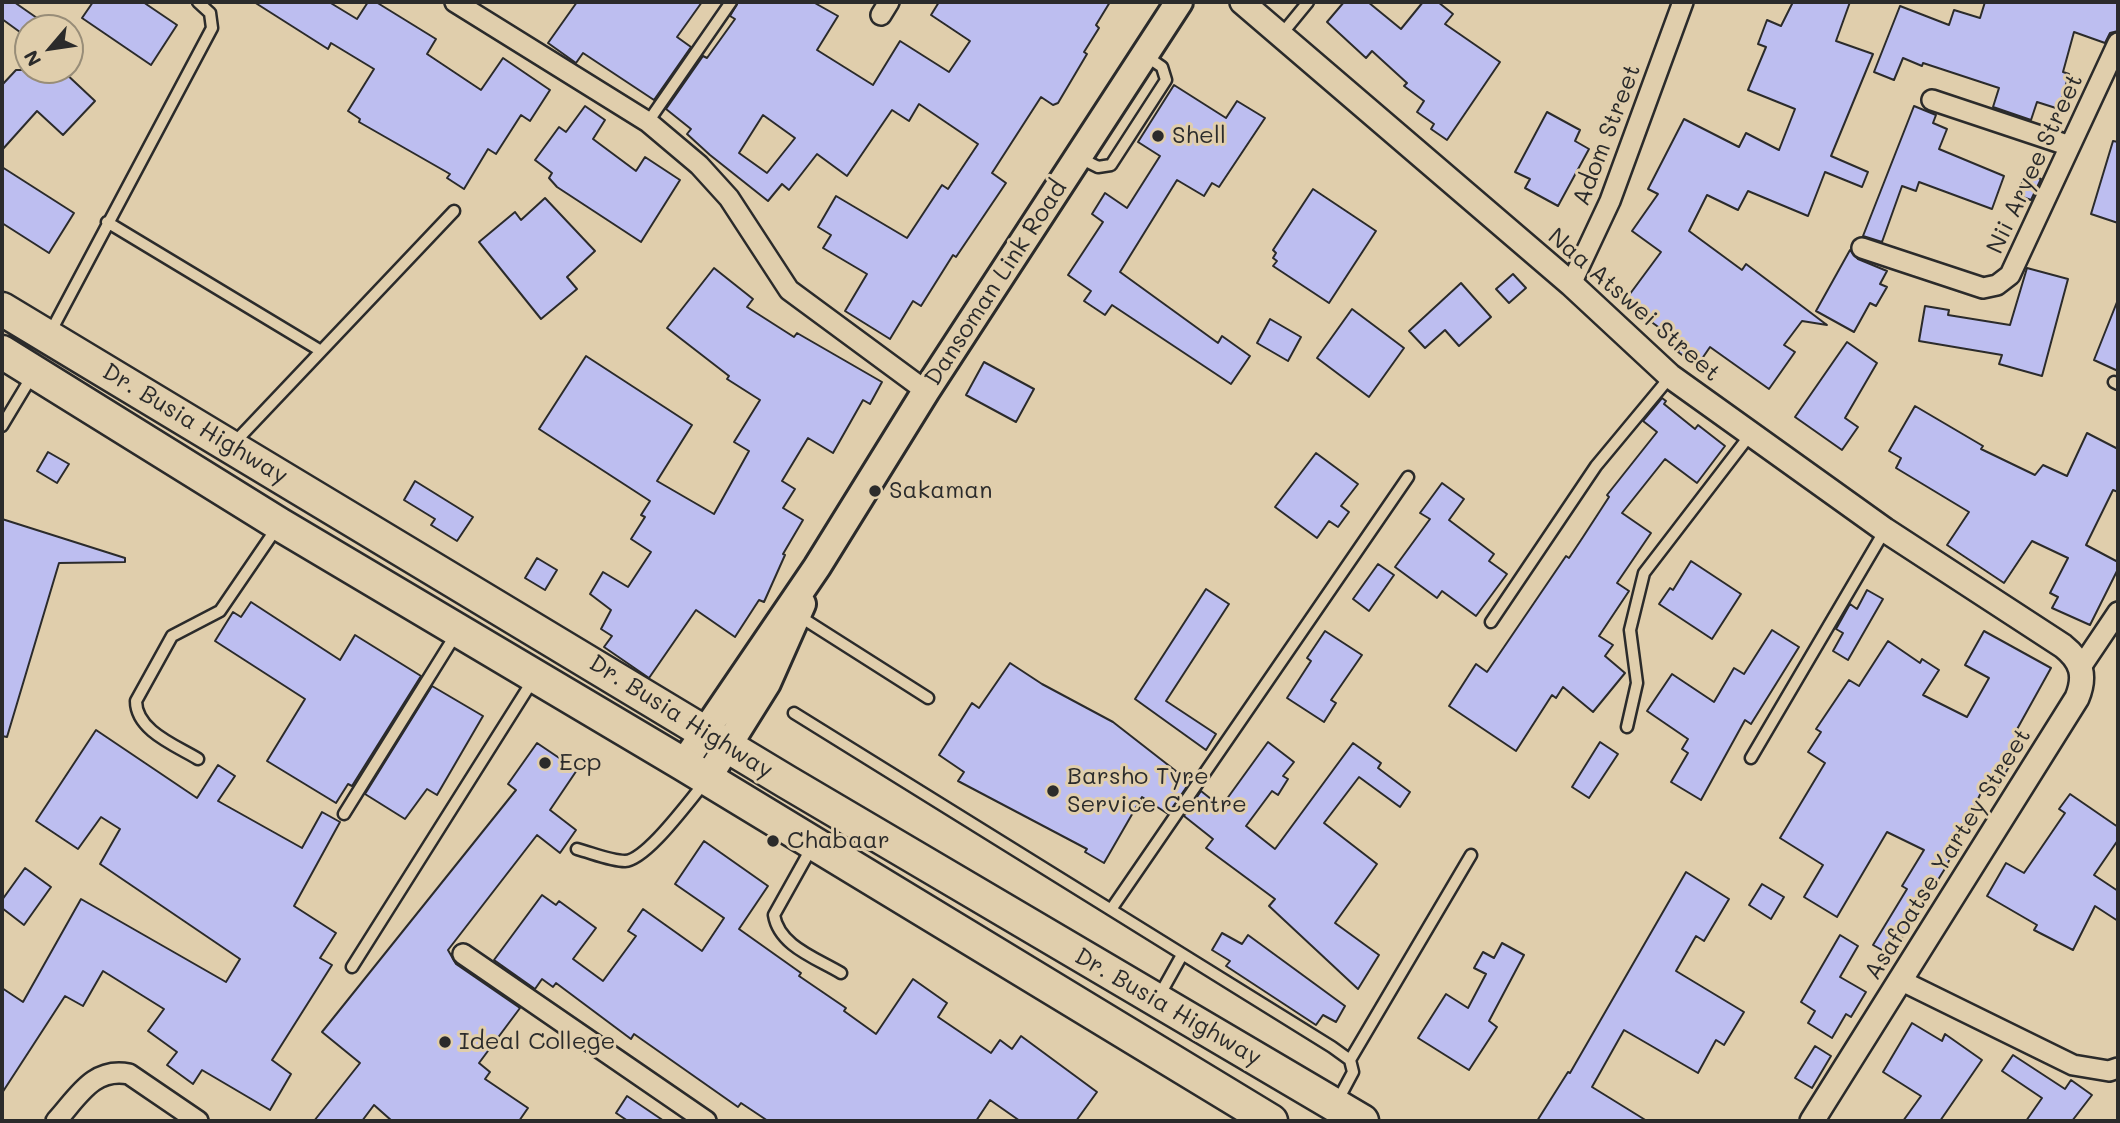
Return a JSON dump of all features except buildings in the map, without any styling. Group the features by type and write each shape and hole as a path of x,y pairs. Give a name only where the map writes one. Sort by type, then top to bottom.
{"highway":[{"name":"Dr. Busia Highway","path":"2,309 1156,1001 1362,1121"},
{"name":"Dr. Busia Highway","path":"2,352 279,524 695,771 1256,1117"}],"main road":[{"name":"Dansoman Link Road","path":"716,738 817,567 926,391 1179,2"},
{"name":"Dansoman Link Road","path":"716,738 766,683 817,567"},
{"path":"695,771 716,738"}],"street":[{"path":"455,2 648,122 699,165 729,198 789,290 926,391"},
{"name":"Naa Atswei Street","path":"1242,2 1571,284 1670,376 1885,530 2063,646 2081,667"},
{"name":"Adom Street","path":"1571,284 1610,201 1683,2"},
{"name":"Nii Aryee Street","path":"1862,248 1983,288 1997,285 2010,275 2118,43"},
{"path":"1932,100 2070,146"},
{"name":"Asafoatse Yartey Street","path":"1812,1121 2077,698 2082,686 2081,667 2118,611"},
{"path":"463,954 706,1121"},
{"path":"1900,980 2073,1065 2109,1071 2118,1068"},
{"path":"56,1121 100,1075 116,1071 129,1074 198,1121"}],"lane":[{"path":"48,337 212,28 210,13 198,2"},
{"path":"648,122 731,2"},
{"path":"1280,35 1308,2"},
{"path":"231,446 454,211"},
{"path":"107,222 321,351"},
{"path":"2,426 34,373"},
{"path":"1490,622 1596,466 1670,376"},
{"path":"1627,727 1637,684 1630,631 1644,573 1750,434"},
{"path":"1112,908 1408,477"},
{"path":"198,759 148,727 136,709 136,701 172,636 220,611 279,524"},
{"path":"1751,758 1885,530"},
{"path":"798,615 928,698"},
{"path":"344,814 458,630"},
{"path":"352,967 536,676"},
{"path":"794,713 1112,908 1350,1060 1353,1072 1336,1105"},
{"path":"578,849 626,861 637,856 649,847 695,771"},
{"path":"813,845 774,915 776,927 784,939 841,973"},
{"path":"1350,1060 1472,855"},
{"path":"1156,1001 1182,955"}],"place":[{"name":"Shell","path":"1158,136"},
{"name":"Sakaman","path":"875,491"},
{"name":"Ecp","path":"545,763"},
{"name":"Barsho Tyre Service Centre","path":"1053,791"},
{"name":"Chabaar","path":"773,841"},
{"name":"Ideal College","path":"445,1042"}]}
